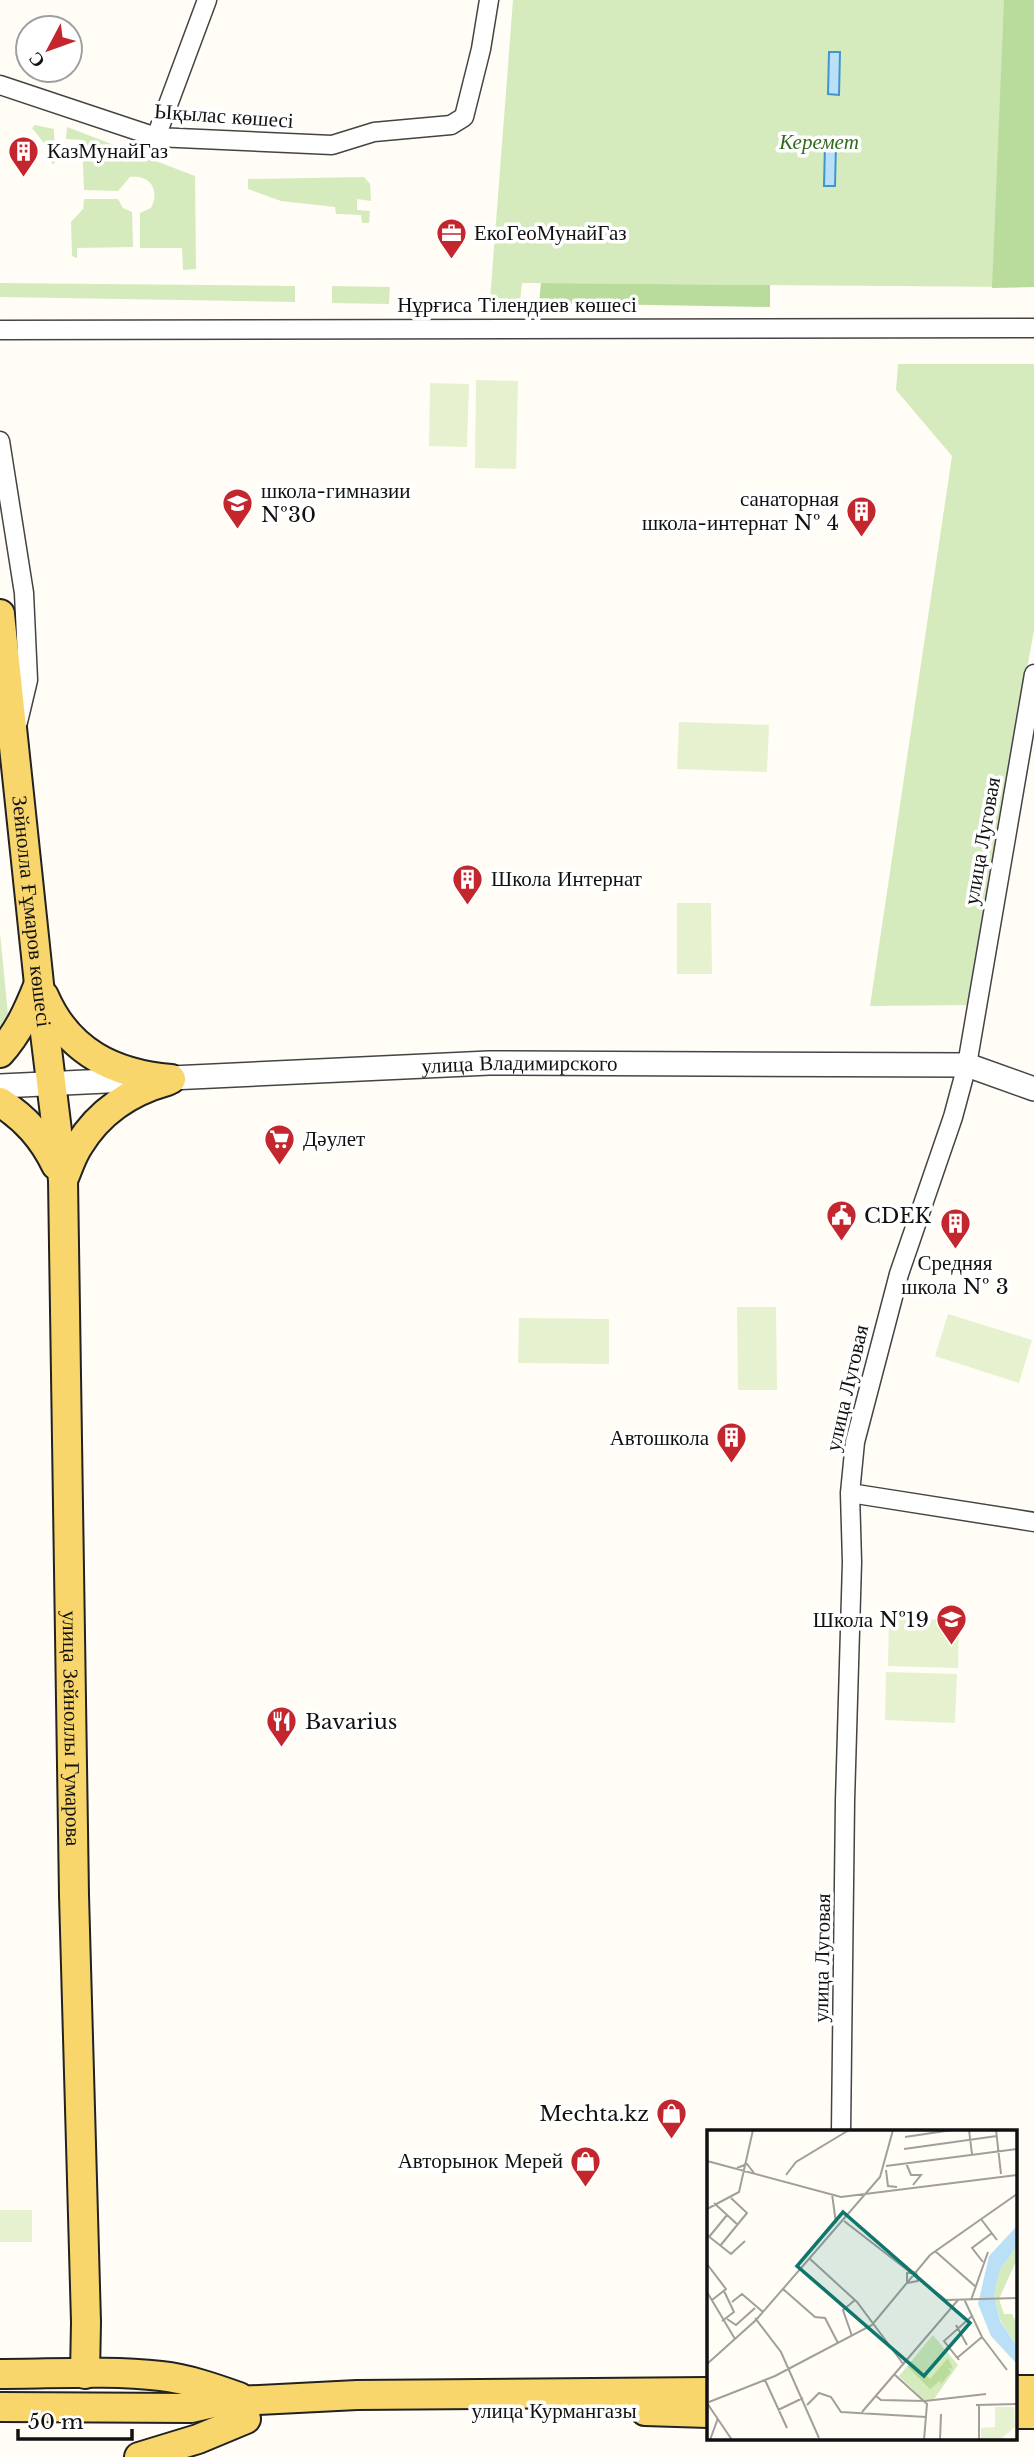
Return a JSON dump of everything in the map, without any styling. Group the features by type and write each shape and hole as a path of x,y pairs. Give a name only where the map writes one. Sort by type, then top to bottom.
{"main road":[{"name":"Зейнолла Ғұмаров көшесі","path":"0,614 50,1085"},
{"path":"0,1053 11,1041 27,1014 39,984"},
{"path":"39,984 50,1009 65,1032 85,1051 112,1067 141,1077 171,1079"},
{"path":"63,1180 79,1144 104,1114 136,1093 171,1079"},
{"name":"улица Зейноллы Гумарова","path":"50,1085 63,1180 74,1895 86,2309 85,2374"},
{"path":"0,1102 22,1116 46,1145 63,1180"},
{"path":"0,2374 111,2373 163,2376 205,2385 248,2409 198,2439 139,2457"},
{"path":"1016,2390 1034,2390"},
{"name":"улица Курмангазы","path":"0,2406 191,2409 216,2417 248,2409 389,2403 668,2402 707,2392"},
{"name":"улица Курмангазы","path":"668,2402 707,2412"},
{"path":"1016,2414 1034,2414"}],"street":[{"path":"156,137 207,0"},
{"name":"Ықылас көшесі","path":"0,85 156,137 332,145 374,132 451,125 464,117 481,49 489,0"},
{"name":"Нұрғиса Тілендиев көшесі","path":"0,330 1034,328"},
{"path":"0,441 24,593 28,681 14,739"},
{"name":"улица Луговая","path":"841,2130 845,1801 852,1562 850,1493 855,1442 899,1274 953,1117 967,1065 1034,674"},
{"path":"0,711 14,739"},
{"name":"улица Владимирского","path":"0,1086 489,1063 967,1065 1034,1089"},
{"path":"850,1493 1034,1522"}],"green space":[{"name":"Керемет","path":"513,0 1034,0 1034,287 522,283 520,301 490,300"},
{"path":"1004,0 1034,0 1034,287 992,288"},
{"path":"35,125 54,129 55,163 52,164 44,143 32,128"},
{"path":"67,127 195,176 196,269 183,270 182,248 140,248 140,213 151,208 154,202 154,190 148,181 130,177 118,191 84,190 82,140 66,139"},
{"path":"364,177 370,184 371,201 357,199 357,210 370,211 369,223 362,223 361,215 336,214 335,207 281,201 248,189 248,179"},
{"path":"84,199 118,199 123,208 132,212 133,247 77,248 77,258 72,256 71,222 83,209"},
{"path":"0,283 295,286 295,302 0,297"},
{"path":"541,283 770,285 770,307 539,303"},
{"path":"332,286 390,287 389,304 332,303"},
{"path":"898,364 1034,364 1034,630 967,1005 870,1006 952,456 896,390"},
{"path":"476,380 518,381 516,469 475,468"},
{"path":"430,383 469,384 467,447 429,446"},
{"path":"679,722 769,725 767,772 677,769"},
{"path":"677,903 711,903 712,974 677,974"},
{"path":"0,933 8,1014 0,1032"},
{"path":"737,1307 776,1307 777,1390 738,1390"},
{"path":"948,1314 1032,1340 1019,1383 935,1356"},
{"path":"519,1318 609,1319 609,1364 518,1363"},
{"path":"889,1618 959,1620 958,1668 888,1666"},
{"path":"886,1672 957,1674 955,1723 885,1720"},
{"path":"0,2210 32,2210 32,2242 0,2242"}],"water":[{"path":"829,52 840,52 839,95 828,94"},
{"path":"825,144 836,144 835,186 824,186"}],"place":[{"name":"КазМунайГаз","path":"24,178"},
{"name":"ЕкоГеоМунайГаз","path":"451,260"},
{"name":"школа-гимназии №30","path":"238,530"},
{"name":"санаторная школа-интернат № 4","path":"862,538"},
{"name":"Школа Интернат","path":"468,906"},
{"name":"Дәулет","path":"280,1166"},
{"name":"CDEK","path":"841,1243"},
{"name":"Средняя школа № 3","path":"955,1250"},
{"name":"Автошкола","path":"732,1465"},
{"name":"Школа №19","path":"952,1647"},
{"name":"Bavarius","path":"282,1749"},
{"name":"Mechta.kz","path":"672,2141"},
{"name":"Авторынок Мерей","path":"586,2188"}]}
